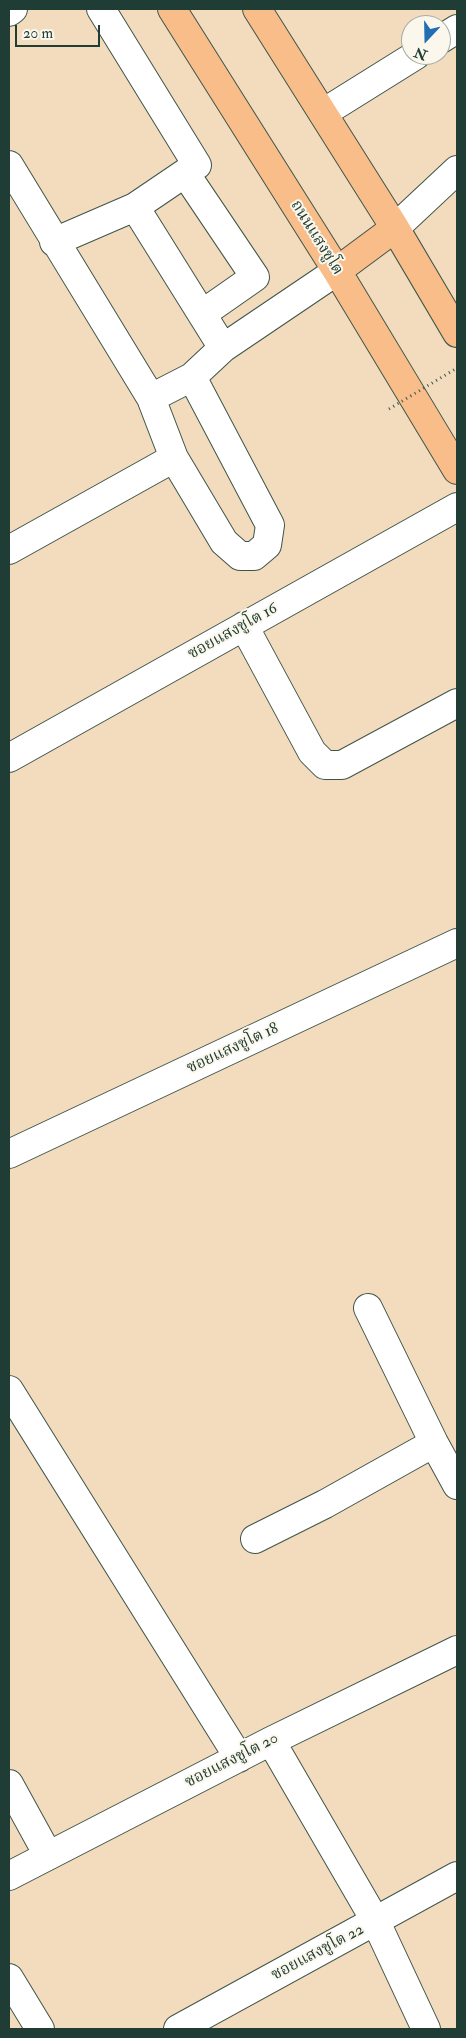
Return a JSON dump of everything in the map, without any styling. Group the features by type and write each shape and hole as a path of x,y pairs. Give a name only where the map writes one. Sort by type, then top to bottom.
{"main road":[{"name":"ถนนแสงชูโต","path":"172,9 337,270 457,470"},
{"path":"258,9 395,228 457,333"},
{"path":"337,270 395,228"}],"street":[{"path":"9,12 13,9"},
{"path":"54,242 135,207 197,165 101,9"},
{"path":"323,113 401,64"},
{"path":"9,165 54,242 151,398 174,458 224,542 240,556 254,556 267,545 270,525 192,377"},
{"path":"395,228 457,170"},
{"path":"186,173 255,277 202,314"},
{"path":"135,207 223,348"},
{"path":"151,398 192,377 223,348 337,270"},
{"path":"9,550 174,458"},
{"name":"ซอยแสงชูโต 16","path":"9,758 457,507"},
{"path":"244,626 312,752 325,764 342,765 457,703"},
{"name":"ซอยแสงชูโต 18","path":"9,1154 457,944"},
{"path":"368,1308 434,1443 457,1485"},
{"path":"9,1390 239,1758"},
{"path":"255,1539 325,1504 434,1443"},
{"name":"ซอยแสงชูโต 20","path":"9,1876 271,1741 457,1650"},
{"path":"271,1741 376,1922 426,2029"},
{"path":"9,1784 48,1855"},
{"name":"ซอยแสงชูโต 22","path":"178,2029 457,1876"},
{"path":"9,1978 40,2029"}],"path":[{"path":"389,409 457,368"}]}
